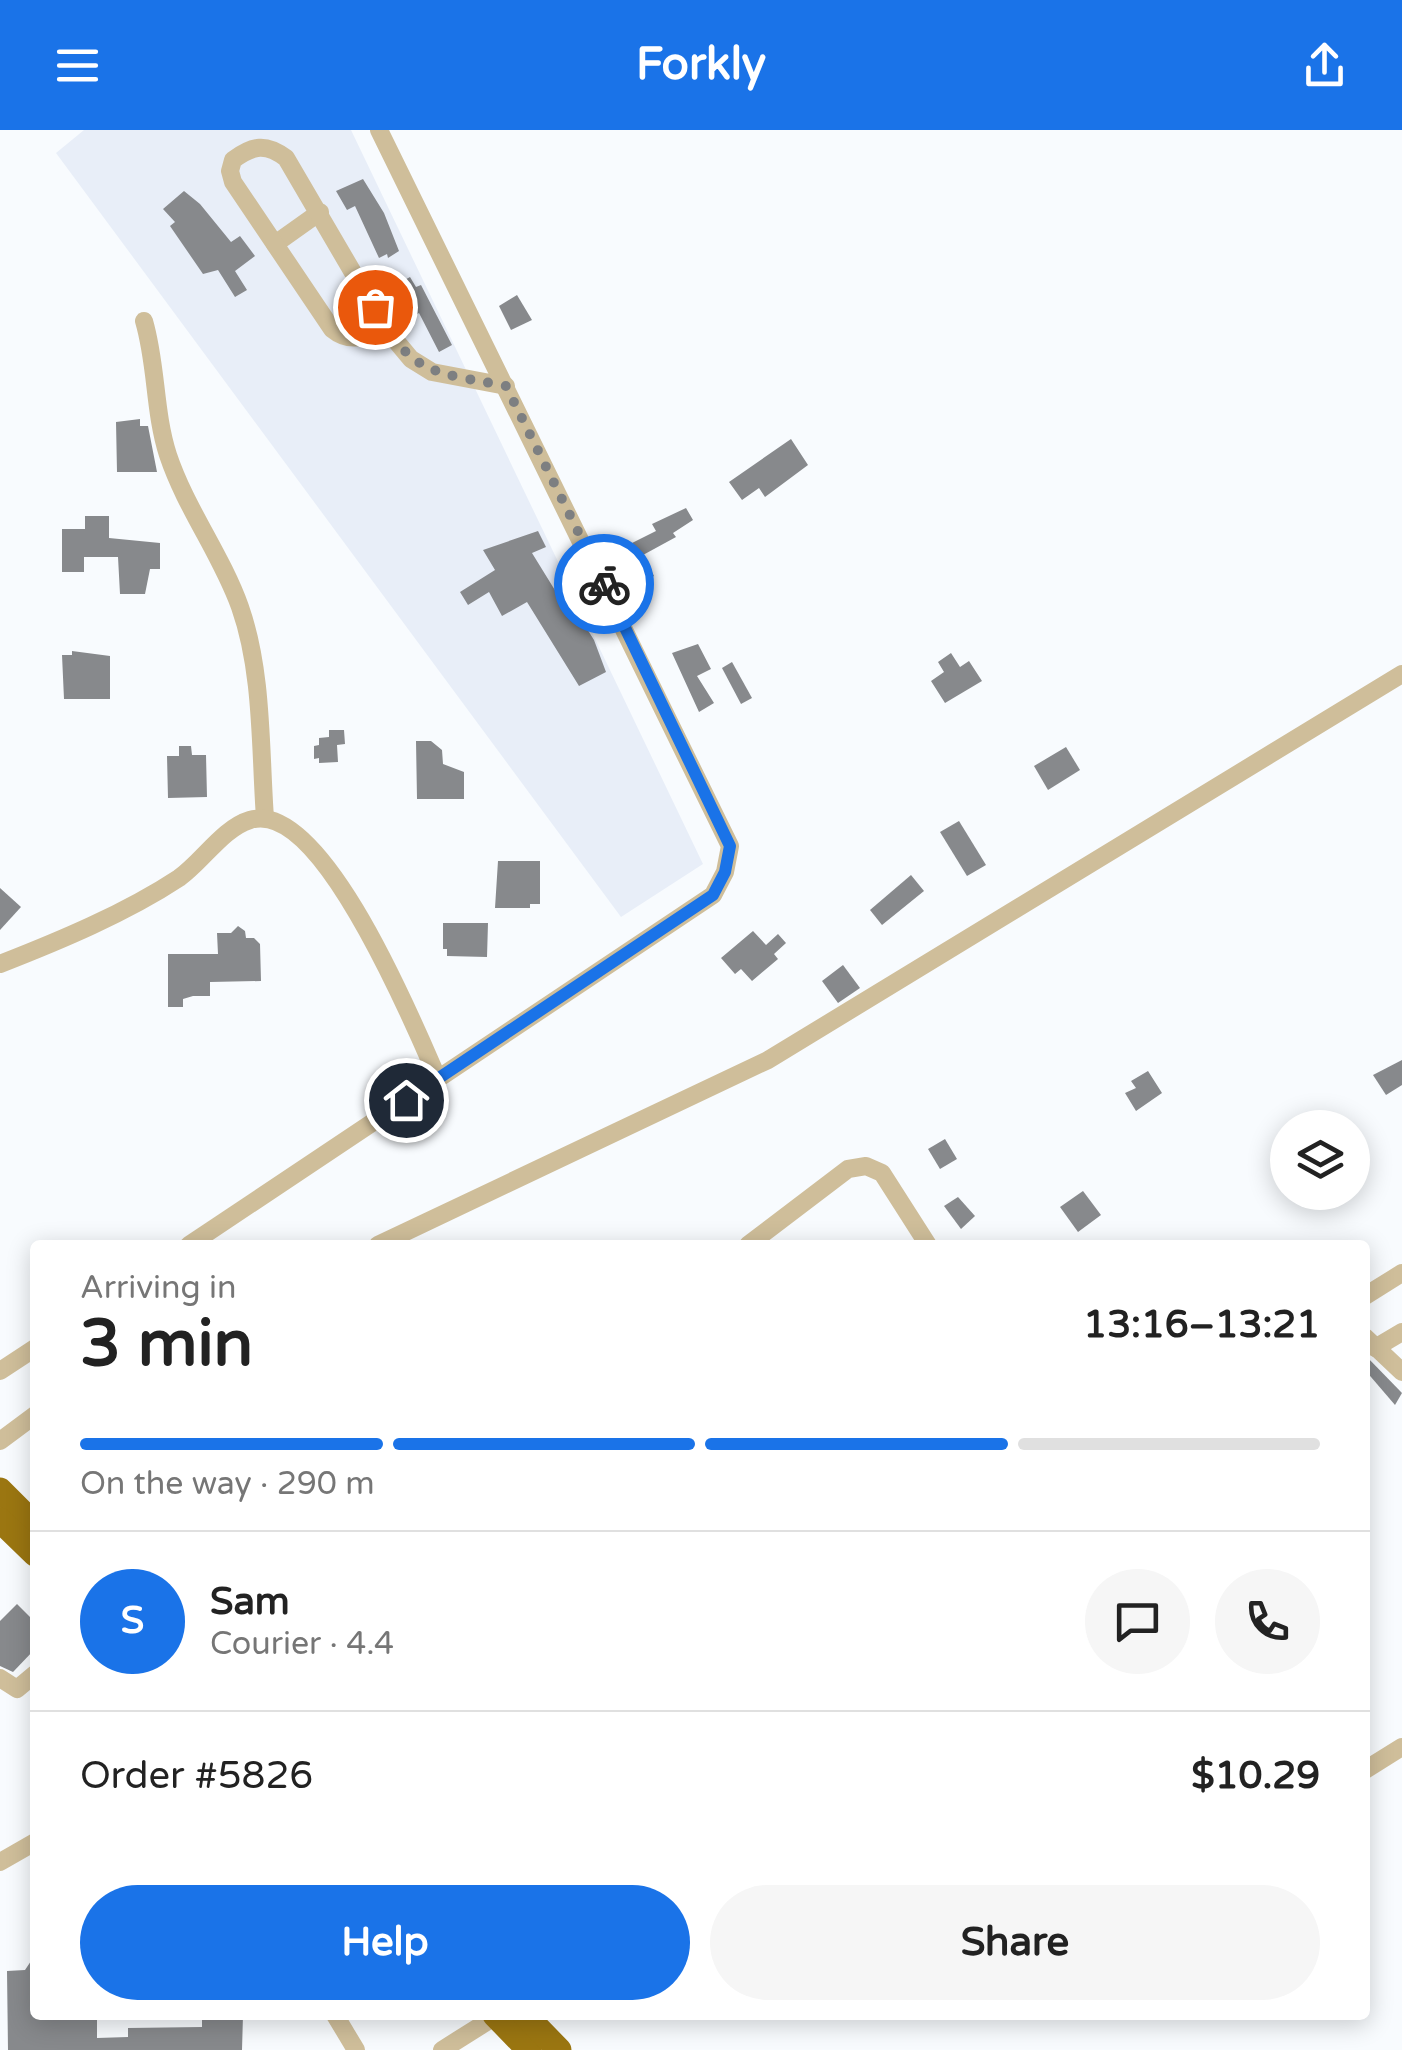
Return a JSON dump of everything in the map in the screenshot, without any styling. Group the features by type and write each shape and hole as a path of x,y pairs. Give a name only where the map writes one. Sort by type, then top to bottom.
{"highway":[{"path":"3,1505 30,1521"},
{"path":"3,1505 30,1546"},
{"path":"501,2020 529,2050"},
{"path":"531,2020 559,2050"}],"street":[{"path":"198,1240 713,895 725,872 730,846 379,130"},
{"path":"386,328 353,338 342,337 332,328 233,182 231,166 239,155 258,146 274,148 286,158 386,328 410,359 432,372 506,386"},
{"path":"275,244 320,212"},
{"path":"144,321 169,458 182,492 224,568 248,640 258,704 265,818"},
{"path":"389,1240 768,1060 1402,674"},
{"path":"0,964 177,879 247,820 265,818 291,829 310,845 336,884 386,965 438,1080"},
{"path":"755,1240 848,1169 866,1166 882,1173 925,1240"},
{"path":"1370,1293 1402,1273"},
{"path":"1402,1332 1370,1342 1402,1372"},
{"path":"0,1372 30,1351"},
{"path":"0,1442 30,1419"},
{"path":"0,1678 16,1688 30,1678"},
{"path":"1370,1767 1402,1747"},
{"path":"0,1862 30,1845"},
{"path":"337,2020 356,2050"},
{"path":"442,2050 488,2020"}],"shaded area":[{"path":"84,130 351,130 703,864 621,917 56,153"}],"building":[{"path":"363,179 384,213 399,251 388,258 387,254 379,258 355,206 347,210 336,191"},
{"path":"184,191 231,242 240,236 255,256 235,271 247,290 235,297 218,270 203,274 170,226 175,222 163,209"},
{"path":"410,277 416,287 421,285 452,345 439,352 419,313 407,320 396,298 392,287"},
{"path":"517,295 532,320 511,330 499,306"},
{"path":"140,419 140,426 148,426 157,472 117,472 116,422"},
{"path":"791,439 808,465 765,497 759,488 742,500 729,482"},
{"path":"686,508 693,520 673,533 676,537 643,555 654,576 638,584 620,549 656,531 652,524"},
{"path":"85,516 109,516 109,538 160,543 160,569 150,569 145,594 120,594 118,557 84,557 84,572 62,572 62,529 85,529"},
{"path":"538,531 546,547 532,553 561,600 567,597 594,640 606,672 579,686 527,602 502,616 489,592 468,605 460,592 495,570 483,550"},
{"path":"698,644 711,669 697,676 714,703 699,712 672,653"},
{"path":"72,651 110,656 110,699 64,699 62,655 72,655"},
{"path":"951,653 960,667 969,661 982,681 945,703 931,681 944,672 938,662"},
{"path":"732,662 752,698 741,704 722,668"},
{"path":"329,730 344,730 345,744 337,745 338,762 319,763 319,758 314,759 314,746 319,745 319,738 329,737"},
{"path":"416,741 431,741 442,750 443,764 464,772 464,799 417,799"},
{"path":"179,746 191,746 192,755 206,755 207,797 168,798 167,756 179,756"},
{"path":"1066,747 1080,770 1048,790 1034,766"},
{"path":"959,821 986,865 967,876 940,832"},
{"path":"498,861 540,861 540,904 530,904 530,908 495,908"},
{"path":"911,875 924,891 882,925 870,910"},
{"path":"0,888 21,907 0,930"},
{"path":"443,923 488,923 487,957 447,956 447,949 443,949"},
{"path":"238,926 245,931 246,938 254,938 260,944 261,981 210,982 210,996 193,996 183,999 183,1007 168,1007 168,954 218,954 217,933 231,933"},
{"path":"753,931 766,945 778,934 786,943 774,954 778,959 752,981 741,969 735,974 721,958"},
{"path":"843,965 860,988 838,1003 822,981"},
{"path":"1402,1060 1402,1085 1386,1095 1373,1075"},
{"path":"1148,1071 1162,1093 1136,1111 1125,1093 1136,1088 1131,1081"},
{"path":"945,1139 957,1159 940,1169 928,1149"},
{"path":"1083,1191 1101,1215 1078,1232 1060,1207"},
{"path":"958,1197 975,1216 961,1229 944,1206"},
{"path":"1370,1360 1402,1393 1395,1405 1370,1376"},
{"path":"17,1604 30,1617 30,1654 13,1672 0,1666 0,1621"},
{"path":"30,1962 30,2020 97,2020 97,2038 128,2037 128,2028 202,2027 202,2020 243,2020 242,2050 8,2050 7,1971 25,1970"}],"way so far":[{"path":"375,307 410,359 432,372 506,386 604,584"}],"route":[{"path":"406,1100 713,895 720,885 730,846 604,584"}]}
